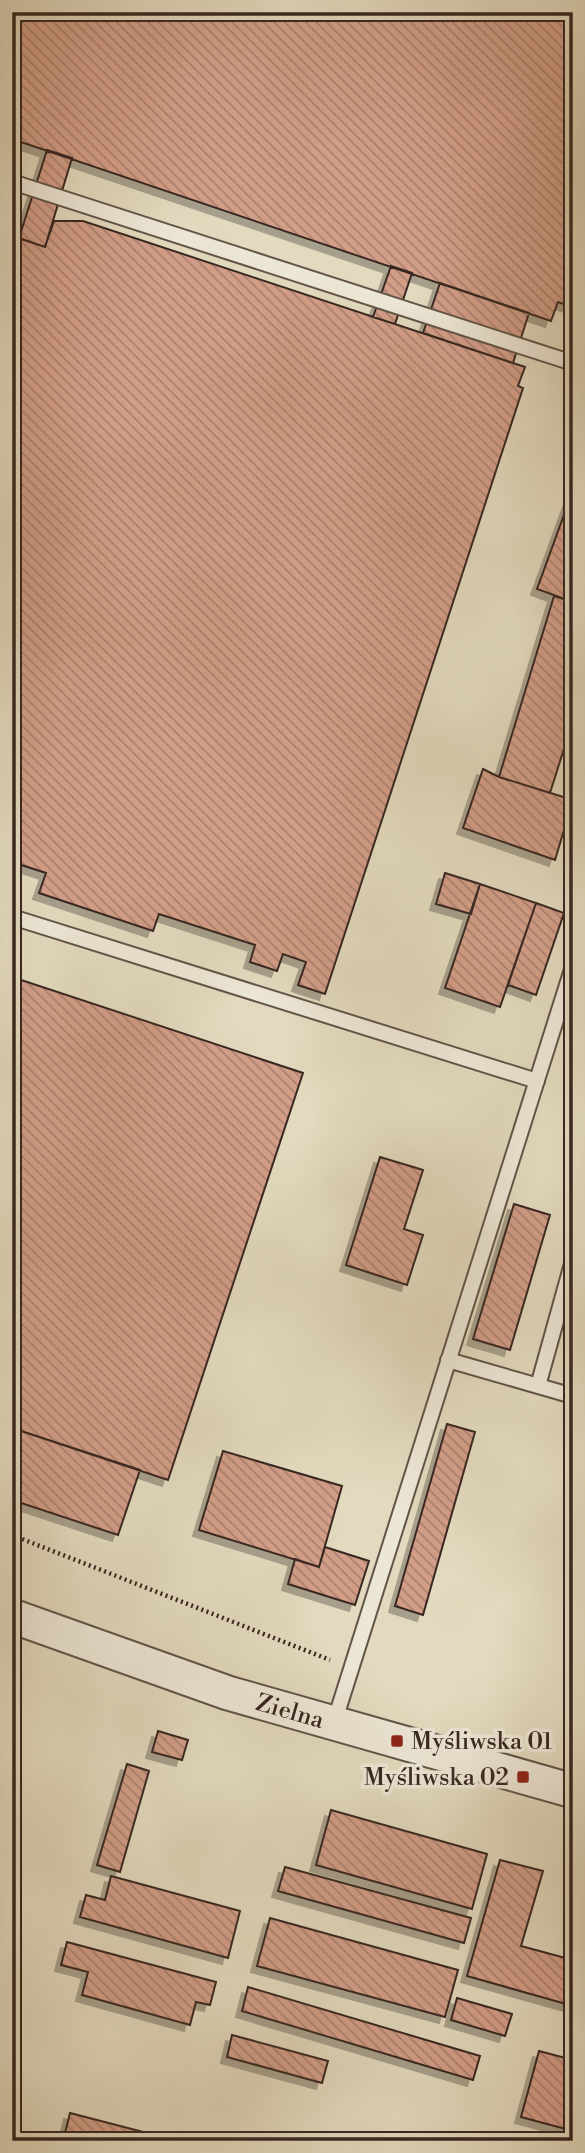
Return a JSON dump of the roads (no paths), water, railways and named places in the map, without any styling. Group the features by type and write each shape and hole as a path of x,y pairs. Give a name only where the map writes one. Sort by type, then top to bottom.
{"street":[{"name":"Zielna","path":"12,1616 138,1663 334,1724 573,1791"}],"lane":[{"path":"12,182 573,363"},
{"path":"12,917 537,1081"},
{"path":"334,1724 573,967"},
{"path":"538,1386 573,1261"},
{"path":"448,1360 573,1396"}],"place":[{"name":"Myśliwska 01","path":"397,1741"},
{"name":"Myśliwska 02","path":"523,1777"}]}
